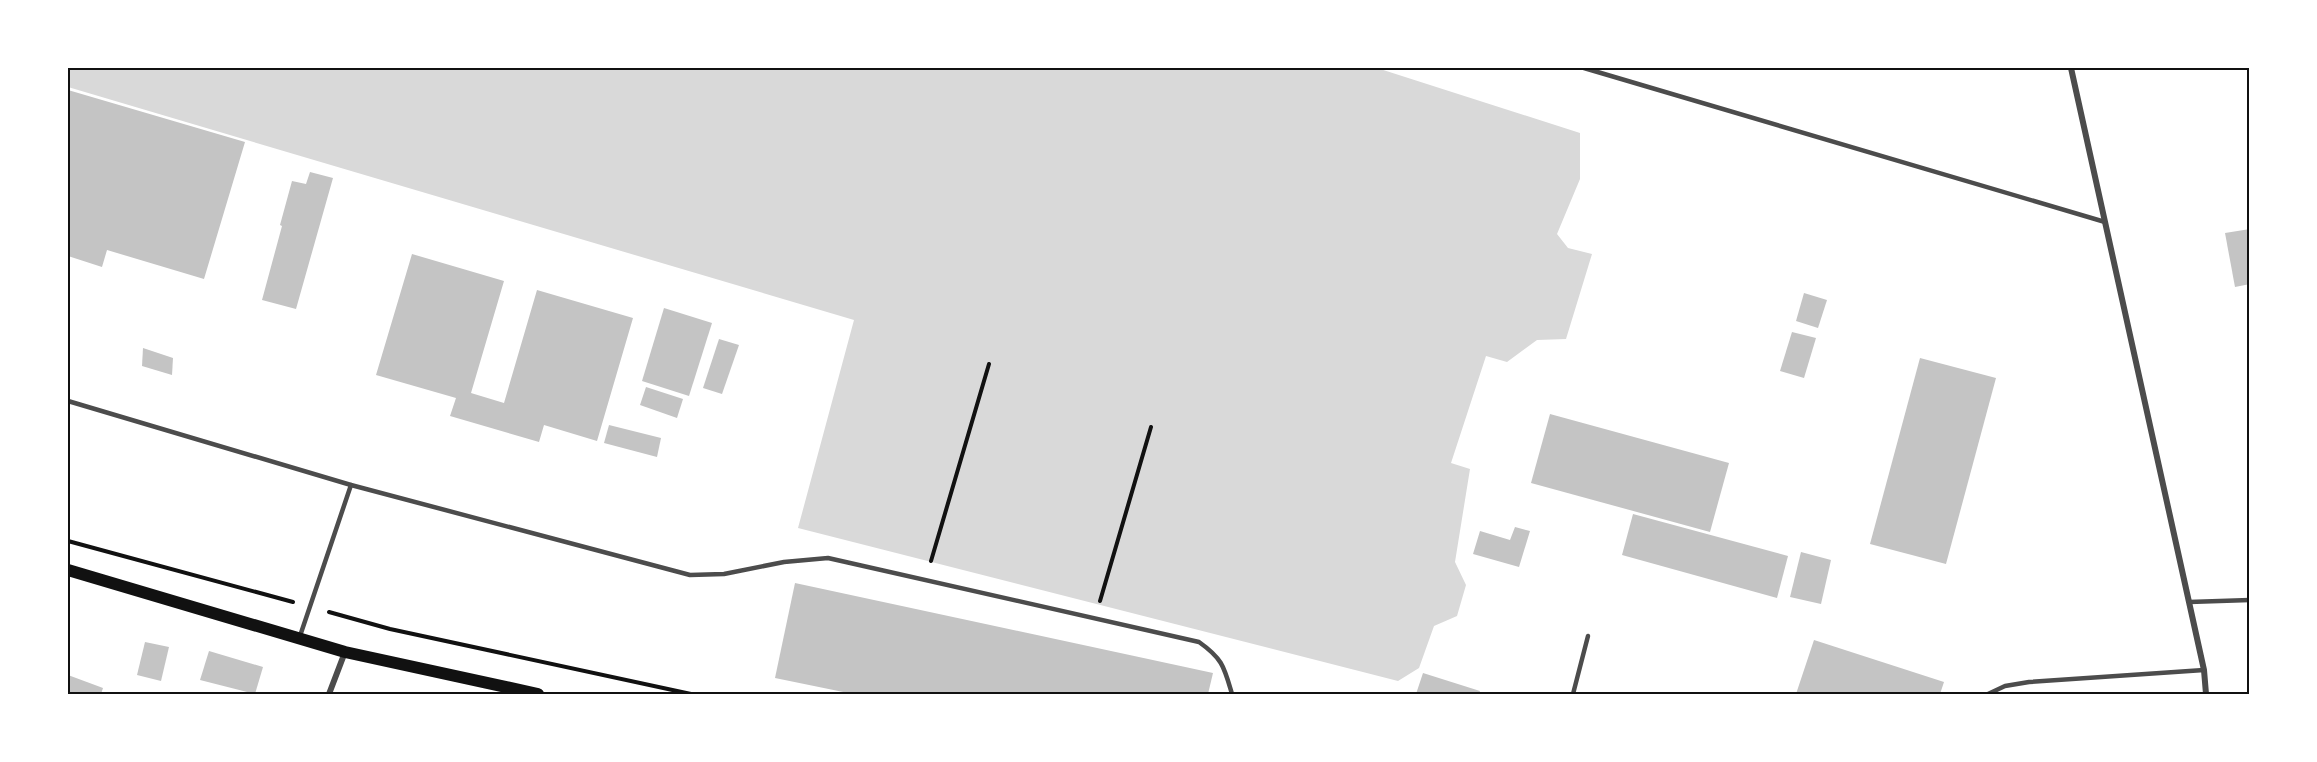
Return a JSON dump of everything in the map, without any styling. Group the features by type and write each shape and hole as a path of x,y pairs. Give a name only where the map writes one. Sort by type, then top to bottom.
{"main road":[{"path":"68,570 345,652 538,694"}],"street":[{"path":"2071,68 2204,670 2206,694"},
{"path":"329,694 345,652"}],"lane":[{"path":"1584,68 2106,222"},
{"path":"68,401 351,485 690,575 724,574 784,562 828,558 1199,642 1213,652 1224,666 1232,694"},
{"path":"299,639 351,485"},
{"path":"2189,602 2250,600"},
{"path":"1573,694 1588,636"},
{"path":"1988,694 2005,686 2029,681 2204,670"}],"path":[{"path":"988,365 931,562 988,365"},
{"path":"1099,605 1151,428"},
{"path":"68,541 390,629 691,694"}],"shaded area":[{"path":"68,68 1377,68 1580,133 1580,179 1557,234 1568,248 1592,254 1566,339 1537,340 1507,362 1486,356 1451,463 1470,469 1455,562 1466,585 1457,616 1434,626 1419,668 1398,681 798,528 854,320 68,87"}],"building":[{"path":"68,90 245,142 204,279 107,250 102,267 68,256"},
{"path":"310,172 333,178 296,309 262,300 292,181 306,184"},
{"path":"2250,229 2250,284 2235,287 2225,233"},
{"path":"412,254 504,281 471,393 504,403 537,290 633,318 597,441 544,425 539,442 450,416 456,398 376,375"},
{"path":"1804,293 1827,300 1818,328 1796,321"},
{"path":"664,308 712,323 689,396 642,381"},
{"path":"1792,332 1816,338 1804,378 1780,371"},
{"path":"719,339 739,345 722,394 703,388"},
{"path":"143,348 173,358 172,375 142,366"},
{"path":"1920,358 1996,378 1946,564 1870,544"},
{"path":"646,387 683,399 677,418 640,405"},
{"path":"1550,414 1729,463 1710,532 1531,483"},
{"path":"609,425 661,438 657,457 604,443"},
{"path":"1633,514 1788,556 1777,598 1622,555"},
{"path":"1515,527 1530,531 1519,567 1473,554 1480,531 1510,540"},
{"path":"1801,552 1831,560 1821,604 1790,597"},
{"path":"795,583 1213,673 1208,694 853,694 775,678"},
{"path":"1814,640 1944,682 1940,694 1796,694"},
{"path":"145,642 169,647 161,681 137,675"},
{"path":"209,651 263,667 255,694 200,680"},
{"path":"1423,673 1480,691 1479,694 1416,694"},
{"path":"68,675 103,688 101,694 68,694"}]}
